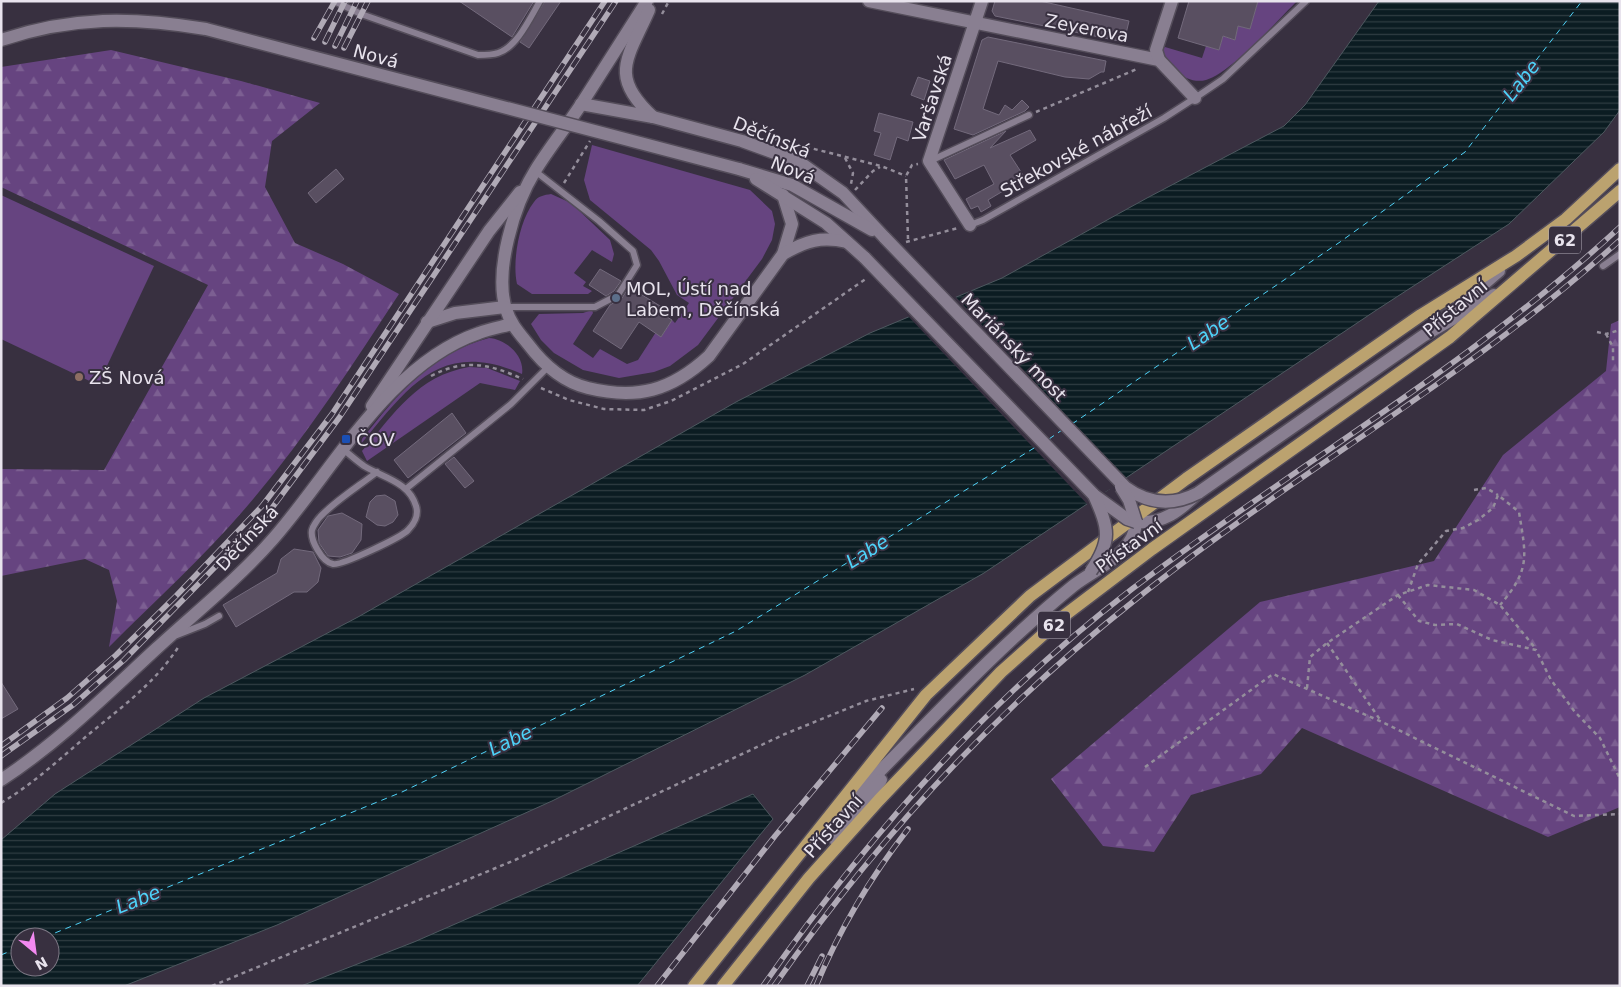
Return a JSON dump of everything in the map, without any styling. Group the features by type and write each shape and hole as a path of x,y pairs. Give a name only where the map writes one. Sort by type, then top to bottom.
{"main road":[{"name":"Přístavní","path":"694,986 926,695 1030,596 1194,473 1421,315 1516,256 1566,219 1620,169"},
{"name":"Přístavní","path":"723,986 810,878 952,722 1001,672 1065,615 1152,549 1426,356 1620,191"}],"street":[{"path":"360,428 427,322 489,231 533,175 647,1"},
{"path":"653,1 625,64 628,87 640,105 653,118"},
{"name":"Zeyerova","path":"869,1 1159,60"},
{"name":"Varšavská","path":"970,225 929,161 982,1"},
{"path":"1172,1 1156,50 1159,60 1195,98"},
{"name":"Nová","path":"1,40 56,25 104,20 135,20 206,29 739,169 792,185 885,238"},
{"name":"Děčínská","path":"581,104 653,118 742,141 799,162 842,193 885,238"},
{"name":"Nová","path":"739,169 826,222 865,258 1094,495"},
{"path":"533,175 509,232 506,249 505,307 512,324 548,367 580,386 603,392 628,394 666,386 695,369 709,356 783,254 792,224 783,195"},
{"path":"783,254 803,243 829,238 848,243"},
{"name":"Mariánský most","path":"885,238 1117,480 1134,494 1153,501 1181,500 1198,493"},
{"name":"Přístavní","path":"1423,336 1516,256"},
{"name":"Přístavní","path":"1198,493 1423,336 1508,287"},
{"path":"427,322 455,313 505,307"},
{"name":"Děčínská","path":"1,780 26,764 89,711 272,540 360,428 398,386 438,353 478,333 512,324"},
{"name":"Mariánský most","path":"1117,480 1129,500 1136,522"},
{"path":"1094,495 1128,519 1136,522 1156,521 1170,516 1198,493"},
{"path":"1091,571 1103,554 1107,538 1102,513 1094,495"},
{"path":"1091,571 1112,559 1129,545 1136,522"},
{"name":"Přístavní","path":"817,833 1039,613 1091,571"},
{"name":"Přístavní","path":"810,878 872,792 938,711"}],"lane":[{"path":"334,1 361,14 478,55 498,53 508,47 516,39 540,1"},
{"name":"Střekovské nábřeží","path":"970,225 983,220 1104,152 1223,80 1306,1"},
{"path":"929,161 1029,115"},
{"path":"505,307 595,307 618,295 637,265 633,251 559,190 533,175"},
{"path":"1603,266 1620,254"},
{"path":"407,488 511,404 548,367"},
{"path":"344,449 364,465 407,488 417,507 416,518 407,531 396,539 381,544 342,564 332,564 324,558 314,541 312,530 320,517 377,472"},
{"path":"170,636 189,631 219,616"}],"path":[{"path":"660,18 669,1"},
{"path":"1029,115 1159,60"},
{"path":"770,137 881,166 906,176"},
{"path":"559,190 591,140"},
{"path":"845,158 853,173 850,190"},
{"path":"908,240 906,176 912,165 929,161"},
{"path":"849,195 873,171 881,166"},
{"path":"901,246 908,240 970,225"},
{"path":"536,386 569,400 604,409 644,410 671,401 743,364 868,277"},
{"path":"1597,332 1606,334 1620,330"},
{"path":"1606,334 1613,346 1613,364"},
{"path":"430,376 455,366 473,364 486,365 521,378"},
{"path":"1474,490 1486,488 1519,512 1526,560 1511,592 1500,606"},
{"path":"1408,592 1418,564 1446,531 1463,528 1478,520 1493,508 1498,495"},
{"path":"1307,688 1310,657 1327,642 1398,595 1428,585 1474,590 1500,606 1536,650 1551,680 1575,712 1600,738 1620,780"},
{"path":"1398,595 1419,621 1435,625 1457,624 1492,640 1536,650"},
{"path":"1,802 47,769 146,686 169,662 189,631"},
{"path":"1327,642 1382,722"},
{"path":"1145,767 1273,674 1382,722 1574,816 1620,814"},
{"path":"212,986 515,860 785,734 866,701 914,689"}],"green space":[{"path":"1258,1 1297,1 1228,68 1206,80 1192,80 1173,68 1164,56 1161,50 1165,47 1202,58 1206,46 1219,50 1223,36 1235,40 1238,26 1250,29"},
{"path":"111,50 241,81 320,103 272,141 265,187 295,243 343,264 399,294 311,424 274,474 202,556 109,647 117,601 109,570 85,559 1,576 1,469 104,470 208,285 1,187 1,67"},
{"path":"592,145 750,190 772,211 775,224 772,240 762,259 698,345 670,366 654,372 619,378 583,370 554,353 541,340 531,324 539,314 583,313 592,310 593,313 573,344 593,358 600,349 627,364 638,360 656,332 661,337 672,320 675,323 689,303 677,295 651,250 590,200 584,180"},
{"path":"551,194 571,203 610,240 614,254 612,262 592,250 574,273 586,282 583,286 592,291 588,294 532,294 517,284 516,253 524,220 536,200 541,196"},
{"path":"1,195 154,266 98,385 1,339"},
{"path":"1620,320 1620,807 1548,837 1302,728 1261,774 1191,795 1154,852 1103,846 1051,779 1260,602 1434,561 1503,455 1606,371 1611,324"},
{"path":"489,338 508,345 513,350 520,361 522,374 494,364 469,362 448,365 429,374 411,387 361,444 362,439 402,391 432,365 468,345"},
{"path":"469,367 487,368 520,381 515,390 480,383 367,461 362,451 408,398 435,379"}],"water":[{"name":"Labe","path":"1379,1 1620,1 1620,110 1604,132 1509,224 1375,311 984,573 805,675 552,801 277,925 124,986 1,986 1,840 55,794 204,698 358,617 736,402 870,333 1002,278 1147,198 1284,126 1305,105"},
{"path":"753,794 773,819 637,986 301,986 414,942"}],"pier":[{"path":"954,295 1128,480 1105,492 1106,494 1089,506 907,315"}],"building":[{"path":"459,1 534,1 512,37"},
{"path":"545,1 561,1 529,48 520,42"},
{"path":"995,1 1040,1 1129,21 1124,42 995,16 992,11"},
{"path":"1189,1 1258,1 1250,29 1238,26 1235,40 1223,36 1219,50 1178,38"},
{"path":"988,37 1106,61 1104,72 1089,79 1065,77 998,61 983,109 999,115 1005,105 1012,110 1022,100 1029,107 1025,111 973,135 954,129 982,40"},
{"path":"918,77 930,81 924,100 911,95"},
{"path":"879,113 913,122 908,141 897,137 890,160 874,155 881,133 874,131"},
{"path":"1030,130 1036,140 1010,155 1025,178 988,200 991,206 981,212 978,206 971,209 966,199 994,184 984,165 955,179 944,160 1006,131 990,148"},
{"path":"336,169 344,179 316,203 308,193"},
{"path":"600,269 621,281 614,291 606,296 589,285"},
{"path":"629,287 665,309 662,314 672,320 661,337 639,322 621,349 593,331 610,305 622,298"},
{"path":"452,413 466,433 408,478 394,460"},
{"path":"454,457 474,481 465,488 445,464"},
{"path":"385,495 395,501 398,515 393,522 385,526 377,525 366,517 370,502 376,496"},
{"path":"342,513 362,524 361,540 352,553 340,557 328,556 319,543 318,530 328,516"},
{"path":"294,549 313,552 321,568 318,582 307,592 294,592 236,627 223,605 277,573 281,559"},
{"path":"1,682 18,709 1,719"}],"ferry route":[{"path":"1072,424 1340,242 1465,152 1582,1"},
{"path":"1049,439 1062,430"},
{"path":"60,931 402,792 736,631 1039,445"},
{"path":"1,955 10,951"}],"railway":[{"path":"314,38 335,1"},
{"path":"325,42 345,1"},
{"path":"335,46 357,1"},
{"path":"344,48 368,1"},
{"path":"1,746 67,698 116,655 176,596 262,506 332,414 605,1"},
{"path":"1,756 73,705 124,660 269,512 339,418 616,1"},
{"path":"763,986 844,877 887,824 932,773 1028,677 1132,589 1504,325 1620,227"},
{"path":"774,986 813,932 896,829 987,732 1034,686 1135,600 1195,554 1503,336 1563,289 1620,240"},
{"path":"657,986 775,836 882,708"},
{"path":"816,986 835,944 857,904 881,866 908,829"},
{"path":"807,986 822,956"}],"place":[{"name":"MOL, Ústí nad Labem, Děčínská","path":"616,298"},
{"name":"ZŠ Nová","path":"79,377"},
{"name":"ČOV","path":"346,439"}]}
